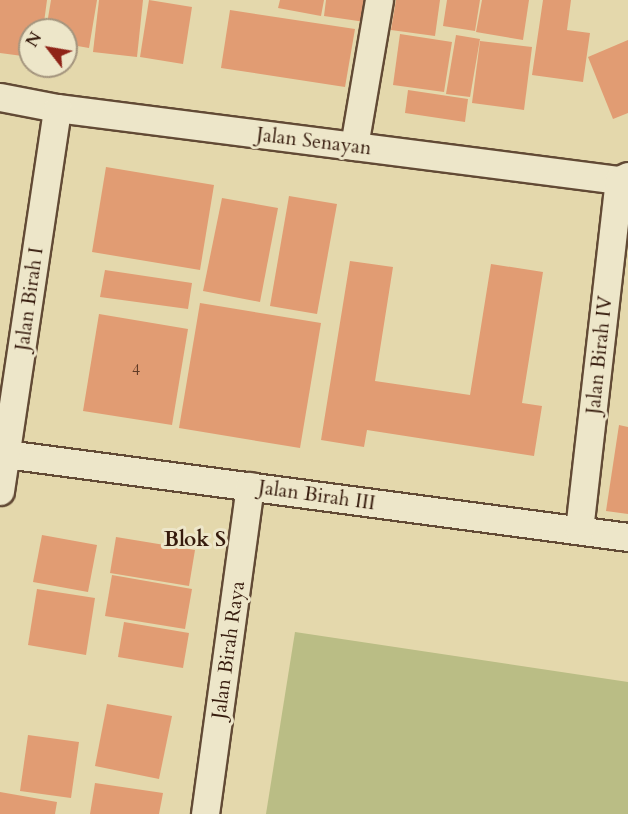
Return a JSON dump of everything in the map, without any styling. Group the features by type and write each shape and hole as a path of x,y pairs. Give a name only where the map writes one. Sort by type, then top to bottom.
{"street":[{"path":"354,146 379,0"},
{"name":"Jalan Senayan","path":"0,97 57,108 623,178"},
{"name":"Jalan Birah I","path":"0,491 57,108"},
{"name":"Jalan Birah IV","path":"579,530 623,178"},
{"name":"Jalan Birah III","path":"6,454 628,537"},
{"name":"Jalan Birah Raya","path":"205,814 250,486"}],"green space":[{"path":"295,632 628,682 628,814 266,814"}],"building":[{"path":"0,0 47,0 45,18 18,18 18,55 0,53"},
{"path":"51,0 97,0 89,48 78,46 78,18 48,18"},
{"path":"99,0 143,0 137,57 93,52"},
{"path":"149,0 192,7 183,64 140,57"},
{"path":"280,0 324,0 321,16 278,8"},
{"path":"326,0 369,0 365,22 324,16"},
{"path":"396,0 440,0 435,36 391,30"},
{"path":"447,0 480,0 475,31 443,26"},
{"path":"482,0 529,0 523,40 476,32"},
{"path":"543,0 571,0 567,30 590,33 583,82 532,75"},
{"path":"230,10 355,29 345,87 221,68"},
{"path":"400,34 452,42 444,92 393,85"},
{"path":"456,35 480,39 470,97 446,94"},
{"path":"628,40 628,113 613,119 588,57"},
{"path":"480,41 532,47 524,110 472,103"},
{"path":"408,90 468,99 465,122 405,113"},
{"path":"106,167 214,185 200,270 92,252"},
{"path":"289,196 337,204 317,314 270,306"},
{"path":"222,198 278,208 260,302 203,291"},
{"path":"350,261 393,267 375,381 470,395 491,264 543,272 522,403 542,406 534,456 367,430 364,447 321,440"},
{"path":"105,270 192,283 188,309 100,297"},
{"path":"200,303 321,323 300,448 179,428"},
{"path":"99,314 188,329 172,425 83,411"},
{"path":"619,425 628,427 628,514 606,511"},
{"path":"42,535 97,545 88,592 33,582"},
{"path":"116,537 195,550 189,586 110,573"},
{"path":"112,575 192,589 185,629 105,616"},
{"path":"37,589 95,598 86,655 28,645"},
{"path":"124,622 189,633 183,668 118,657"},
{"path":"107,704 172,716 159,779 95,766"},
{"path":"28,735 79,742 71,798 20,791"},
{"path":"95,783 163,793 159,814 90,814"},
{"path":"0,792 57,802 55,814 0,814"}],"district":[{"name":"Blok S","path":"195,540"}]}
